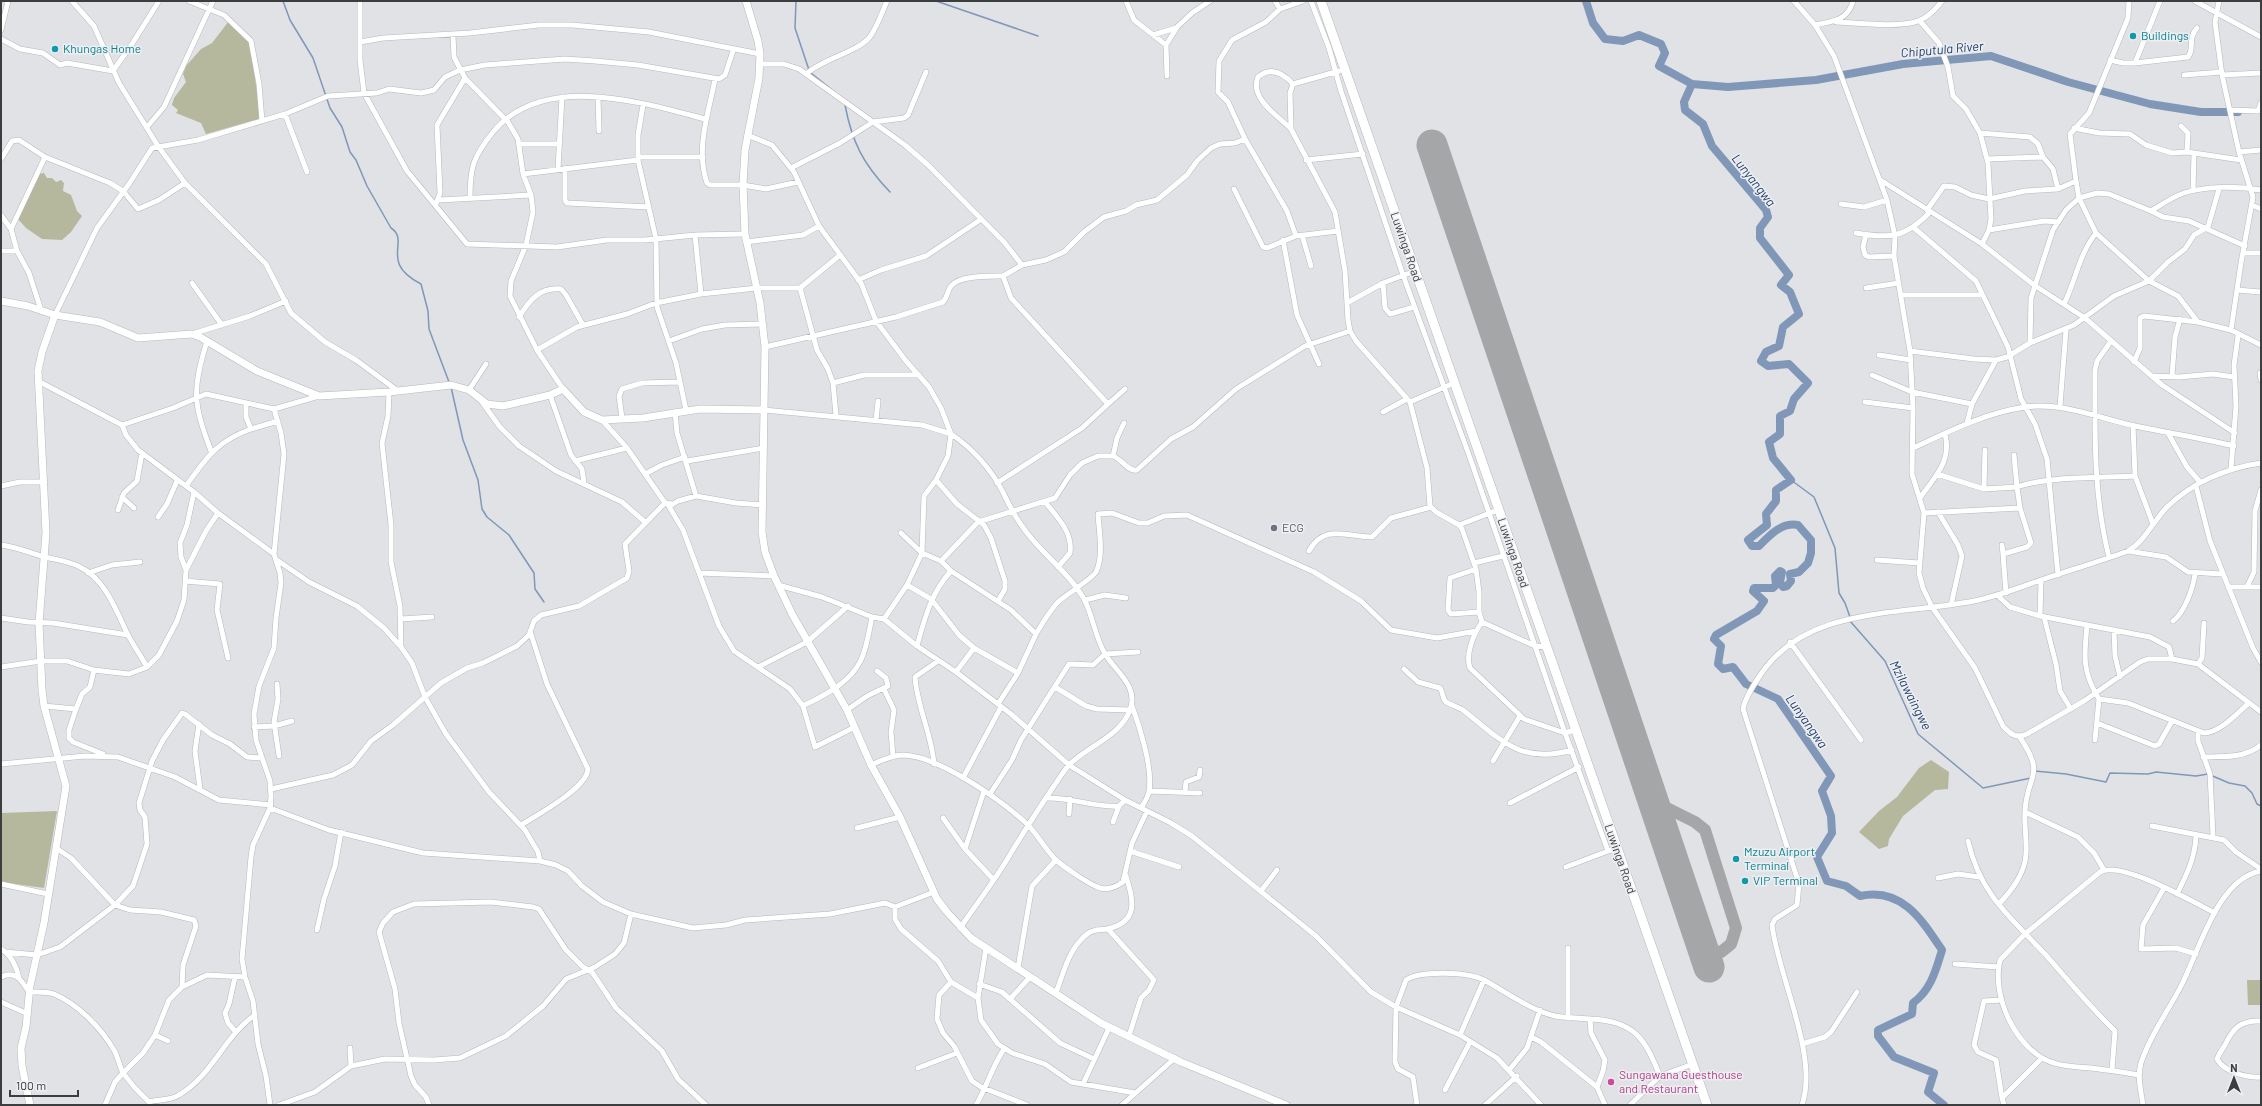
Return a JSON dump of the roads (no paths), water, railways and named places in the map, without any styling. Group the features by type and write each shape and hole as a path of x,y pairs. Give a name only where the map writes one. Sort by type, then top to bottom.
{"highway":[{"name":"Luwinga Road","path":"1321,1 1340,70 1415,271 1575,730 1613,850 1707,1105"}],"street":[{"path":"1,30 8,1"},
{"path":"72,1 94,26 112,71 130,104 147,127 158,146 185,183 266,264 291,313 311,332 356,360 398,391"},
{"path":"112,71 132,44 158,1"},
{"path":"189,1 210,8 224,15 252,43 259,84 262,121"},
{"path":"147,127 164,106 184,60 213,1"},
{"path":"360,1 360,42 364,93 408,171 438,202 468,244 510,244 557,247 607,240 745,234"},
{"path":"746,1 758,40 760,64 748,135 743,185 745,234 757,288 765,347 763,505 764,547 778,585 807,642 847,710 871,765 900,817 934,892 960,928 986,948 1056,993 1075,1008 1109,1028 1286,1105"},
{"path":"806,74 822,62 857,46 869,38 887,1"},
{"path":"1126,1 1134,20 1166,45"},
{"path":"1167,76 1166,45 1176,28 1192,13 1210,1"},
{"path":"1275,1 1280,9"},
{"path":"1296,236 1287,211 1245,139 1228,102 1218,92 1219,61 1232,40 1266,22 1280,9 1303,1"},
{"path":"1311,1 1340,70 1363,154 1414,308 1473,465 1488,513 1536,646 1565,733 1613,850 1566,867"},
{"path":"1794,1 1815,25 1834,56 1882,181 1895,236 1894,256 1902,295 1911,360 1913,408 1912,474 1924,514 1919,573 1923,588 1932,607 1972,663 2003,726 2011,734 2019,736 2097,696 2144,660 2172,659 2198,664 2261,712"},
{"path":"1836,22 1849,11 1853,1"},
{"path":"1815,25 1836,22 1882,24 1920,21 1942,1"},
{"path":"2130,1 2128,18 2089,113 2070,134 2079,198 2096,233 2149,281 2178,296 2198,322"},
{"path":"2135,63 2160,1"},
{"path":"2195,1 2261,37"},
{"path":"2219,1 2216,13 2216,28 2222,73 2241,160 2252,189 2252,205 2245,246 2242,253 2238,290 2231,330"},
{"path":"1920,21 1939,43 1948,67 1953,96 1966,109 1980,133 1987,159 1991,219 1989,230 1982,244"},
{"path":"360,42 383,38 453,34 539,25 572,25 649,32 733,50 760,54"},
{"path":"1153,35 1176,28"},
{"path":"2110,60 2123,63 2135,63 2188,57 2191,54 2192,34 2197,28"},
{"path":"453,34 454,57 460,70 465,78 505,120 515,133 520,144 523,174 531,195 533,212 526,246 515,268 510,296 519,317 537,350 563,389 584,412 602,420 627,448 669,504 684,530 726,639 734,651 790,689 803,706 815,747 855,728"},
{"path":"1,39 20,48 43,53 60,65 67,63 112,71"},
{"path":"30,1105 21,1052 28,1014 29,992 48,894 66,786 44,706 39,623 46,533 45,482 38,381 42,352 55,315 97,228 148,152 158,146 183,144 262,121 285,114 326,97 377,93 389,89 421,93 430,92 434,90 445,76 460,70 485,65 565,59 638,65 715,79 725,75 733,50"},
{"path":"760,64 784,64 806,74 872,122 928,165 980,220 1004,242 1022,265"},
{"path":"1293,84 1340,70"},
{"path":"1293,84 1282,73 1270,71 1258,77 1256,86 1264,103 1291,129 1306,160 1335,212 1345,270 1350,331 1356,341 1409,401 1427,468 1431,507"},
{"path":"791,168 840,143 872,122 904,118 908,115 916,91 926,72"},
{"path":"2184,75 2261,73"},
{"path":"438,202 437,125 465,78"},
{"path":"715,79 705,120 703,157 704,176 710,185 743,185 766,189 798,182"},
{"path":"1291,129 1290,93 1293,84"},
{"path":"470,198 472,166 485,142 505,120 526,108 562,97 598,97 642,105 705,120"},
{"path":"558,169 562,97"},
{"path":"598,97 599,131"},
{"path":"2231,112 2258,111 2261,103"},
{"path":"642,105 638,158 656,239 656,303 669,340 686,410"},
{"path":"285,114 307,172"},
{"path":"2182,126 2188,133 2187,152"},
{"path":"2074,128 2100,133 2130,134 2146,145 2158,150 2172,153 2187,152 2241,160"},
{"path":"1980,133 2030,137 2038,144 2043,157 2053,169 2058,189"},
{"path":"748,135 772,145 791,168 819,226 839,256 858,280 876,321 929,387 941,408 951,434 948,456 936,480 924,496 922,553 907,585 884,619"},
{"path":"1,159 16,139 45,157 96,177 123,191 138,209 166,197 185,183"},
{"path":"765,347 876,321 943,302 952,285 964,279 1002,276 1022,265 1046,260 1064,252 1084,232 1104,217 1126,211 1136,205 1157,200 1188,175 1200,158 1211,148 1220,144 1235,143 1245,139"},
{"path":"520,144 559,144"},
{"path":"2239,152 2261,150"},
{"path":"2193,191 2194,153"},
{"path":"1306,160 1363,154"},
{"path":"11,229 45,157"},
{"path":"523,174 638,158 703,157"},
{"path":"1987,159 2043,157"},
{"path":"565,168 565,202 649,207"},
{"path":"1882,181 1982,244 2034,285 2085,318 2151,376 2181,398 2235,432"},
{"path":"1856,232 1882,237 1895,236 1913,227 1928,211 1944,186 1949,185 1971,195 1989,199 2025,191 2058,189 2076,181"},
{"path":"1234,189 1263,247 1267,248 1283,240 1296,236 1338,231"},
{"path":"1910,351 1960,358 1996,360 2011,355 2030,343 2066,330 2114,296 2149,281 2168,262 2185,249 2194,235 2205,230 2210,224 2219,189"},
{"path":"2151,211 2183,193 2193,191 2219,189 2261,190"},
{"path":"2030,343 2030,309 2034,285 2053,230 2066,210 2079,198 2098,193 2109,194 2163,217 2189,221 2205,230 2245,246"},
{"path":"438,202 470,198 531,195"},
{"path":"1841,204 1864,207 1887,200"},
{"path":"2252,205 2261,209"},
{"path":"1,214 11,229 17,251 29,273 41,310"},
{"path":"858,280 881,270 926,256 980,220"},
{"path":"1989,230 2044,221 2058,222"},
{"path":"746,242 803,235 819,226"},
{"path":"1913,227 1976,281 1981,295 2011,355 2017,385 2025,407 2040,438 2047,459 2058,575"},
{"path":"2064,304 2072,286 2081,255 2096,233"},
{"path":"1866,234 1863,247 1865,255 1869,257 1894,256"},
{"path":"695,235 700,294"},
{"path":"1302,235 1311,266"},
{"path":"1283,240 1297,315 1319,364"},
{"path":"1,252 17,251"},
{"path":"2242,253 2261,253"},
{"path":"537,350 564,333 583,325 627,314 656,303 700,294 757,288 800,288 839,256"},
{"path":"1347,303 1383,283 1415,271"},
{"path":"1002,276 1011,298 1108,404"},
{"path":"192,283 222,325"},
{"path":"1383,283 1386,308 1390,314 1414,308"},
{"path":"1866,288 1899,283"},
{"path":"800,288 819,356 828,369 833,383 836,415"},
{"path":"519,317 534,296 545,291 560,289 570,300 583,325"},
{"path":"2238,290 2261,292"},
{"path":"1902,295 1981,295"},
{"path":"1,301 41,310 55,315 100,322 138,338 192,334 222,325 286,301"},
{"path":"2134,362 2140,348 2141,317 2157,316 2198,322 2231,330 2238,336 2261,345"},
{"path":"2172,376 2175,337 2180,319"},
{"path":"669,340 702,329 725,325 763,324"},
{"path":"2060,406 2066,330"},
{"path":"941,561 978,522 1055,498 1070,475 1082,463 1098,456 1113,456 1119,457 1131,469 1137,470 1171,439 1193,427 1225,397 1310,344 1350,331"},
{"path":"192,334 207,341 258,371 319,396"},
{"path":"2231,469 2235,432 2236,406 2234,377 2238,336"},
{"path":"207,341 197,377 196,398 212,451"},
{"path":"2109,557 2099,513 2095,478 2095,365 2111,341"},
{"path":"1879,355 1911,360"},
{"path":"1967,423 1972,404 1996,360"},
{"path":"469,390 486,364"},
{"path":"2260,373 2261,380"},
{"path":"2151,376 2213,374 2234,377"},
{"path":"833,383 864,375 919,375"},
{"path":"1872,375 1912,392 1972,404"},
{"path":"38,381 122,425 128,437 142,453 177,481 194,492 218,513 274,554 277,560 281,583 276,618 274,648 259,686 254,704 254,727 261,758 271,788 270,807 253,845 250,856 242,944 245,977 252,997 258,1044 266,1076 270,1105"},
{"path":"622,418 618,396 622,389 642,383 679,382"},
{"path":"1383,412 1454,383"},
{"path":"122,425 206,394 212,394 274,409 319,396 389,392 448,385 469,390 482,402 500,427 519,446 556,471 584,483 627,505 645,522"},
{"path":"482,402 503,406 550,395 563,389"},
{"path":"997,482 1082,428 1125,389"},
{"path":"389,392 388,416 382,443 391,525 391,562 398,591 401,619 401,647"},
{"path":"550,395 565,439 575,461 582,469 584,483"},
{"path":"876,420 878,401"},
{"path":"1866,402 1913,408"},
{"path":"246,403 246,417 251,429"},
{"path":"1913,448 1967,423 2001,412 2025,407 2060,406 2133,425 2234,446"},
{"path":"274,409 278,421 284,454 274,554"},
{"path":"602,420 647,418 686,410 764,410 836,415 922,425 951,434 962,442 982,462 997,482 1021,525 1034,542 1068,576 1076,587 1085,600 1105,654 1128,683 1131,708 1142,733 1150,791 1141,808"},
{"path":"675,412 677,433 696,496"},
{"path":"186,486 212,451 234,435 278,421"},
{"path":"1113,456 1117,438 1124,423"},
{"path":"2133,425 2135,476 2153,524"},
{"path":"2168,433 2186,467 2198,484 2208,535 2222,574 2253,648 2261,662"},
{"path":"1920,498 1937,474 1948,452 1945,434"},
{"path":"575,461 627,448"},
{"path":"646,474 662,465 686,459 764,448"},
{"path":"1984,489 1985,450"},
{"path":"118,510 122,497 137,481 142,453"},
{"path":"1469,455 1479,453"},
{"path":"2003,554 2027,547 2031,543 2020,508 2014,455"},
{"path":"1802,1105 1806,1082 1802,1044 1772,925 1775,919 1797,905 1799,886 1762,763 1744,712 1745,702 1773,658 1790,642 1809,631 1852,619 1951,605 1997,596 2128,551 2140,542 2153,524 2172,503 2198,484 2231,469 2261,463"},
{"path":"1473,465 1482,464"},
{"path":"1937,474 1984,489 2017,487 2050,481 2135,476"},
{"path":"936,480 957,504 984,526 991,538 1005,581 1005,590 998,601"},
{"path":"158,517 167,504 177,481"},
{"path":"1,486 20,482 45,482"},
{"path":"1482,491 1491,487"},
{"path":"2247,587 2254,572 2255,511 2261,490"},
{"path":"186,570 180,543 187,526 194,492"},
{"path":"271,788 333,775 352,765 371,741 394,725 441,683 466,668 483,663 517,646 524,641 534,622 542,615 579,606 627,578 628,566 625,544 645,522 669,504 696,496 730,502 763,505"},
{"path":"122,497 134,508"},
{"path":"1045,502 1065,527 1068,536 1070,553 1058,567"},
{"path":"1309,551 1315,541 1321,536 1350,534 1372,537 1391,518 1431,507 1459,525 1476,569 1479,592 1479,612 1482,622 1536,646 1546,647"},
{"path":"1924,514 2020,508"},
{"path":"1459,525 1498,510"},
{"path":"1938,512 1958,545 1962,556 1951,605"},
{"path":"1,667 41,661 72,661 94,670 129,674 147,667 159,656 177,621 184,600 186,570 206,530 218,513"},
{"path":"963,778 1018,673 1036,634 1051,610 1076,587 1092,578 1096,572 1100,551 1098,514 1112,513 1139,523 1148,523 1164,516 1181,514 1211,525 1314,572 1361,601 1391,630 1437,638 1476,630"},
{"path":"901,533 922,553 941,561 951,571 998,601 1036,634"},
{"path":"1497,538 1507,534"},
{"path":"1,545 17,547 44,557 61,559 81,567 113,602 128,635 147,667"},
{"path":"2002,545 2006,593"},
{"path":"2128,551 2161,556 2188,572 2195,574 2222,574"},
{"path":"1474,563 1503,556"},
{"path":"277,560 309,582 357,606 387,631 401,647 417,671 425,698 446,734 489,792 521,825 538,852 540,861"},
{"path":"1877,560 1920,563"},
{"path":"88,573 112,565 140,562"},
{"path":"1476,569 1450,578 1448,610 1451,614 1479,612"},
{"path":"1508,569 1520,573"},
{"path":"918,646 931,600 939,585 951,571"},
{"path":"700,573 774,576"},
{"path":"1511,579 1520,573"},
{"path":"2173,621 2179,615 2194,584 2195,574"},
{"path":"2041,580 2042,616 2056,664 2060,691 2071,709"},
{"path":"185,581 220,584 217,610 228,658"},
{"path":"778,585 848,606 872,617 884,619 1000,706 1069,765 1125,800 1171,822 1192,836 1316,936 1371,992 1396,1007 1460,1035 1497,1058 1517,1076 1541,1105"},
{"path":"907,585 931,600 959,635 974,648 1018,673"},
{"path":"2228,587 2261,587"},
{"path":"1085,600 1104,595 1126,598"},
{"path":"1997,596 2010,607 2042,616 2087,626 2114,630 2160,641 2169,647 2172,659"},
{"path":"758,667 807,642 848,606"},
{"path":"1522,607 1534,611"},
{"path":"401,619 432,617"},
{"path":"803,706 834,689 847,678 861,659 872,617"},
{"path":"1,618 39,623 53,623 128,635"},
{"path":"1482,622 1476,630 1469,655 1470,668 1520,716 1537,725 1565,733 1575,730"},
{"path":"2198,664 2202,658 2204,623"},
{"path":"2087,626 2085,669 2097,696 2098,723 2095,740"},
{"path":"2114,630 2115,656 2120,677"},
{"path":"521,825 577,787 586,777 588,769 547,684 530,631"},
{"path":"1790,642 1861,740"},
{"path":"956,672 974,648"},
{"path":"990,794 1012,760 1028,729 1069,664 1093,665 1105,654 1138,652"},
{"path":"934,764 933,750 927,732 916,677 938,661"},
{"path":"1404,669 1418,682 1440,688 1446,701 1460,709 1490,734 1504,742 1536,756 1551,755 1572,750"},
{"path":"94,670 90,687 82,694 76,709 69,730 69,738 73,742 105,756"},
{"path":"847,710 867,696 888,686 888,682 877,671"},
{"path":"277,684 274,726 279,756"},
{"path":"1055,687 1086,706 1097,709 1131,708"},
{"path":"884,689 894,710 891,732 893,756"},
{"path":"2097,696 2128,703 2198,731 2208,732 2249,703"},
{"path":"44,706 76,709"},
{"path":"960,928 1010,855 1027,825 1069,765 1117,728 1131,708"},
{"path":"3,950 37,955 60,947 115,905 133,886 146,852 145,817 140,810 139,803 149,768 163,740 182,713 186,714 247,757 261,758"},
{"path":"1493,761 1520,716"},
{"path":"254,727 274,726 292,721"},
{"path":"2098,723 2155,746 2159,744 2172,721"},
{"path":"199,724 195,751 200,789"},
{"path":"2198,731 2198,741 2210,775 2213,836"},
{"path":"1998,904 2016,882 2026,857 2024,812 2035,771 2029,752 2019,736"},
{"path":"2204,757 2238,755 2250,752 2261,745"},
{"path":"1,764 105,756 118,757 200,789 219,800 270,807 329,830 436,855 540,861 556,865 568,870 596,898 632,914 670,924 702,928 745,920 830,914 885,902 895,907 934,892"},
{"path":"871,765 893,756 913,756 963,778 990,794 1027,825 1056,860 1100,888 1113,888 1123,882 1126,876 1130,851 1139,825 1147,811"},
{"path":"1510,802 1579,767"},
{"path":"1185,792 1186,782 1199,777 1200,770"},
{"path":"965,849 984,791"},
{"path":"1150,791 1200,793"},
{"path":"1046,798 1070,799 1104,806 1119,806"},
{"path":"1069,814 1070,799"},
{"path":"1113,822 1119,806 1125,800"},
{"path":"2024,812 2078,837 2094,853 2104,870"},
{"path":"857,828 900,817"},
{"path":"943,818 965,849 993,879"},
{"path":"2152,826 2196,836 2213,836 2224,840 2236,852 2261,870"},
{"path":"317,930 324,899 335,866 341,832"},
{"path":"2177,894 2191,865 2195,849 2196,836"},
{"path":"1968,841 1979,877 1998,904 2115,1031 2112,1070"},
{"path":"56,848 71,858 115,905 130,910 177,915 196,923 183,965 182,987"},
{"path":"1130,851 1179,867"},
{"path":"1018,968 1032,886 1056,860"},
{"path":"1261,891 1277,870"},
{"path":"2139,1075 2112,1070 2056,1064 2042,1058 2014,1029 2007,1017 2002,1000 1999,967 2001,958 2025,934 2104,870 2124,870 2215,913"},
{"path":"2143,1105 2139,1075 2146,1050 2182,984 2215,913 2236,883 2247,875 2261,870"},
{"path":"1938,878 1958,874 1979,877"},
{"path":"1056,993 1076,946 1087,934 1096,929 1108,929 1129,917 1133,908 1133,897 1126,876"},
{"path":"1,884 48,894"},
{"path":"2164,888 2144,925 2141,948 2176,948 2196,954"},
{"path":"429,1105 426,1098 413,1081 399,1023 395,989 379,936 383,923 394,912 414,904 491,902 533,907 544,915 566,950 600,981 616,1008 665,1054 683,1085 706,1105"},
{"path":"895,907 895,919 901,929 938,960 951,982 978,998"},
{"path":"279,1105 315,1092 351,1066 385,1059 407,1058 434,1060 460,1058 511,1033 543,1006 566,979 605,962 622,946 632,914"},
{"path":"1108,929 1154,980 1149,990 1141,998 1129,1036"},
{"path":"986,948 979,984 978,998 982,1020 990,1035 1004,1049 1045,1064 1071,1082 1135,1093"},
{"path":"1568,948 1568,1018"},
{"path":"3,950 14,963 19,978 29,992 54,994 86,1016 114,1049 122,1073 151,1104 182,1093 213,1065 236,1032 255,1016"},
{"path":"1956,964 1999,967"},
{"path":"1,977 9,974 19,978"},
{"path":"1418,1105 1413,1077 1398,1069 1395,1062 1396,1007 1406,980 1415,976 1462,974 1484,980 1540,1010 1568,1018 1618,1022 1633,1031 1649,1050 1660,1076"},
{"path":"105,1105 122,1073 143,1053 154,1035 169,1000 182,987 207,975 245,977"},
{"path":"1011,998 1030,976"},
{"path":"235,977 230,1004 225,1013 228,1023 236,1032"},
{"path":"1460,1035 1484,980"},
{"path":"951,982 939,995 937,1015 943,1033 957,1053 972,1081 985,1088 1028,1105"},
{"path":"979,984 996,989 1011,998 1032,1020 1060,1043 1094,1059"},
{"path":"1802,1044 1825,1037 1831,1032 1857,992"},
{"path":"2002,1000 1986,1000 1983,1002 1974,1047 1978,1052 1996,1060 2004,1105"},
{"path":"1,1002 28,1014"},
{"path":"1510,1069 1527,1048 1540,1010"},
{"path":"1590,1019 1591,1034 1604,1060 1603,1071 1597,1087"},
{"path":"2261,1021 2248,1021 2240,1024 2230,1036 2217,1059 2225,1066 2239,1074 2249,1077 2261,1077"},
{"path":"1083,1084 1109,1028"},
{"path":"154,1035 168,1041"},
{"path":"1531,1037 1541,1042 1597,1087 1605,1105"},
{"path":"1445,1090 1470,1042"},
{"path":"350,1048 351,1066"},
{"path":"976,1105 985,1088 992,1067 1004,1049"},
{"path":"918,1068 957,1053"},
{"path":"1122,1105 1175,1058"},
{"path":"2002,1098 2042,1058"},
{"path":"1630,1105 1660,1076 1693,1064"},
{"path":"1485,1105 1517,1076"}],"waterway":[{"path":"283,1 290,20 313,58 330,108 342,127 350,152 356,160 367,186 391,228 396,233 398,239 397,253 401,268 408,276 421,284 428,311 429,329 449,382"},
{"path":"796,1 795,28 809,70"},
{"path":"936,1 1038,36"},
{"name":"Lunyangwa","path":"1586,1 1593,23 1605,39 1623,41 1639,35 1661,44 1665,53 1659,66 1692,84 1684,102 1685,110 1703,124 1712,146 1766,210 1768,217 1760,228 1760,238 1789,275 1781,285 1790,292 1799,314 1783,327 1779,346 1766,352 1761,361 1768,366 1789,364 1808,383 1794,399 1790,411 1780,416 1780,434 1769,442 1773,458 1791,480 1776,490 1776,501 1766,514 1767,525 1748,540 1752,546 1759,546 1771,534 1781,528 1798,525 1811,540 1811,553 1808,563 1799,572 1790,574 1791,581 1787,586 1783,587 1780,582 1782,572 1780,571 1775,576 1776,585 1773,588 1754,588 1753,591 1764,601 1757,611 1716,635 1714,639 1721,646 1718,664 1723,669 1733,667 1746,684 1778,699 1831,776 1822,791 1831,816 1832,833 1817,857 1827,881 1846,886 1860,896 1888,896 1899,901 1918,917 1942,950 1929,986 1913,1003 1912,1014 1878,1030 1878,1036 1894,1057 1934,1073 1928,1092 1944,1105"},
{"name":"Chiputula River","path":"1692,84 1728,87 1816,80 1903,64 1991,56 2068,82 2150,104 2201,112 2238,112"},
{"path":"811,73 831,89"},
{"path":"845,105 851,130 860,152 873,172 890,192"},
{"path":"451,387 463,440 478,480 482,509 487,517 509,535 534,573 535,589 544,602"},
{"name":"Mzilawaingwe","path":"1791,480 1814,497 1835,548 1839,593 1845,603 1850,617"},
{"name":"Mzilawaingwe","path":"1850,621 1885,661 1918,734 1983,788 2031,778"},
{"name":"Mzilawaingwe","path":"2035,771 2066,774 2106,782 2110,773 2148,774 2156,772 2196,776 2208,774 2229,783 2245,786 2252,793 2257,804 2261,806"}],"place":[{"name":"Buildings","path":"2133,36"},
{"name":"Khungas Home","path":"55,49"},
{"name":"ECG","path":"1274,528"},
{"name":"Mzuzu Airport Terminal","path":"1736,859"},
{"name":"VIP Terminal","path":"1745,881"},
{"name":"Sungawana Guesthouse and Restaurant","path":"1611,1082"}]}
